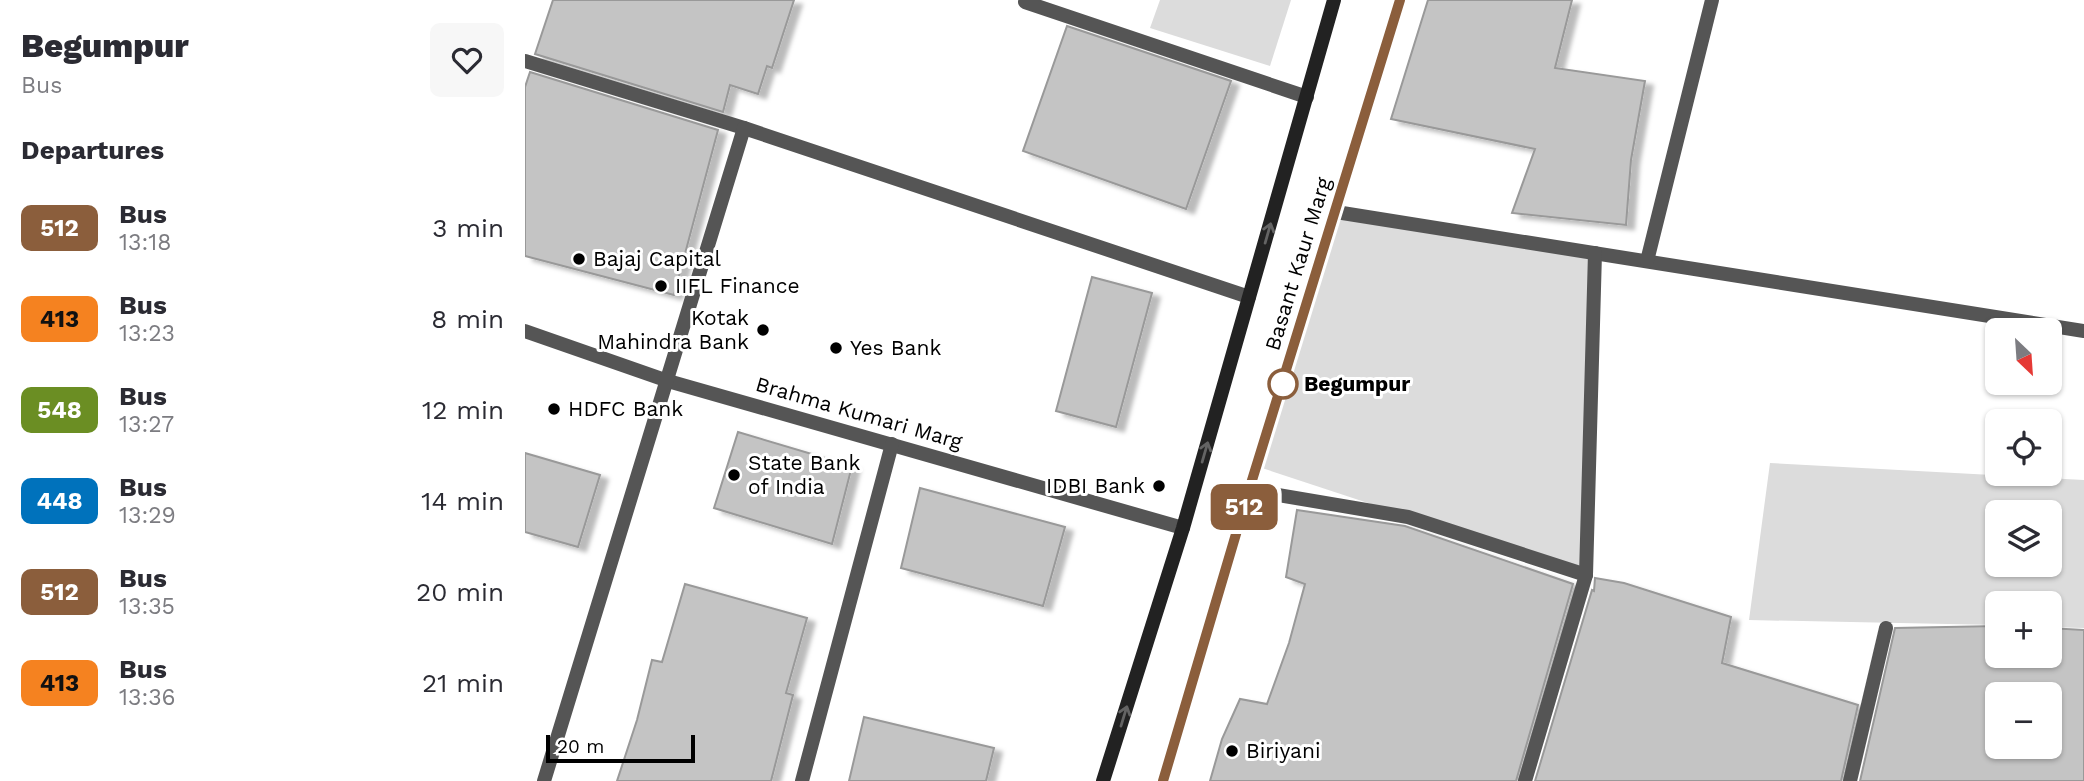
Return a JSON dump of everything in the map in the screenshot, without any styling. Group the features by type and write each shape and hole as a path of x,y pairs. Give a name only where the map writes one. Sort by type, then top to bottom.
{"main road":[{"name":"Basant Kaur Marg","path":"1103,781 1183,528 1335,0"},
{"name":"Basant Kaur Marg","path":"1163,781 1249,490 1400,0"}],"street":[{"path":"1647,261 1712,0"},
{"path":"1025,2 1307,97"},
{"path":"525,61 744,128 1249,297"},
{"path":"544,781 744,128"},
{"path":"1336,212 2084,331"},
{"path":"1525,781 1585,575 1595,253"},
{"name":"Brahma Kumari Marg","path":"525,331 668,380 1183,528"},
{"path":"802,781 892,444"},
{"path":"1249,490 1408,517 1585,575"},
{"path":"1850,781 1886,628"}],"shaded area":[{"path":"1160,0 1291,0 1270,66 1150,28"},
{"path":"1336,212 1595,253 1586,575 1259,467"},
{"path":"1770,463 1985,475 1985,486 2062,486 2062,479 2084,480 2084,628 2062,627 2062,591 1985,591 1985,625 1749,620"}],"building":[{"path":"553,0 794,0 772,68 767,66 758,94 730,85 723,112 535,54"},
{"path":"1428,0 1572,0 1555,68 1645,81 1631,160 1626,225 1512,213 1535,149 1391,119"},
{"path":"1067,26 1231,81 1186,209 1023,151"},
{"path":"530,72 718,130 674,295 525,256 525,87"},
{"path":"1092,277 1152,293 1116,427 1056,411"},
{"path":"738,432 852,466 832,544 714,508"},
{"path":"525,453 600,475 578,547 525,532"},
{"path":"920,488 1065,527 1043,606 901,568"},
{"path":"1297,510 1405,526 1573,584 1516,781 1210,781 1222,739 1240,699 1267,704 1289,643 1305,584 1286,577"},
{"path":"1595,578 1624,583 1731,617 1722,663 1858,705 1841,781 1535,781 1592,590 1594,591"},
{"path":"685,584 807,618 786,693 793,695 771,781 617,781 637,720 652,660 662,662"},
{"path":"1985,626 1985,668 2062,668 2062,629 2084,630 2084,781 1860,781 1895,628"},
{"path":"864,717 994,748 986,781 849,781"}],"bus line":[{"name":"512","path":"1163,781 1249,490 1400,0"}],"place":[{"name":"Bajaj Capital","path":"579,259"},
{"name":"IIFL Finance","path":"661,286"},
{"name":"Kotak Mahindra Bank","path":"763,330"},
{"name":"Yes Bank","path":"836,348"},
{"name":"Begumpur","path":"1283,384"},
{"name":"HDFC Bank","path":"554,409"},
{"name":"State Bank of India","path":"734,475"},
{"name":"IDBI Bank","path":"1159,486"},
{"name":"Biriyani","path":"1232,751"}]}
